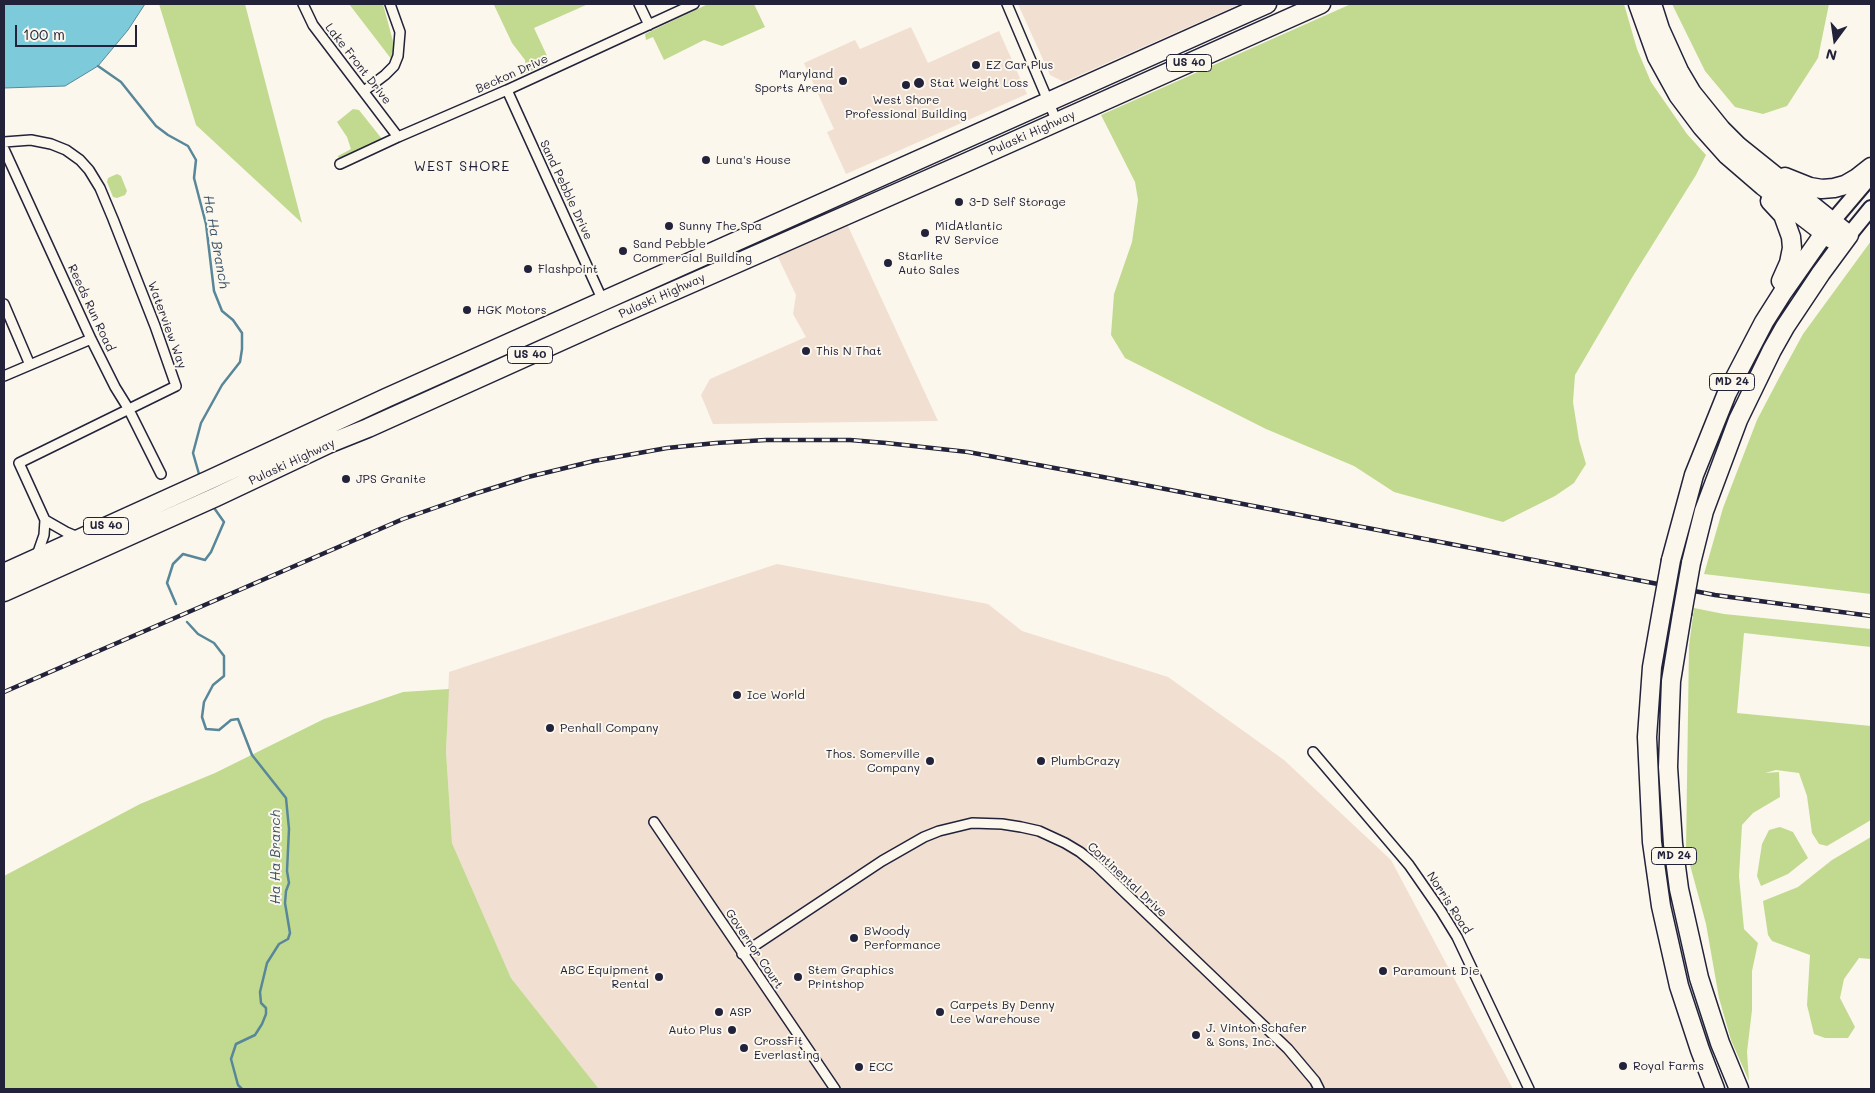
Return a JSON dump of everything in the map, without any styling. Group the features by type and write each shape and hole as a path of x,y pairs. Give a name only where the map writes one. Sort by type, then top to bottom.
{"highway":[{"name":"Pulaski Highway","path":"4,592 216,498 328,444 368,428 1321,4"},
{"path":"1648,4 1657,57 1678,95 1702,127 1752,184 1783,215 1791,237 1792,248 1789,263 1764,322"},
{"path":"1648,4 1669,50 1692,93 1721,129 1827,227"},
{"name":"Pulaski Highway","path":"4,573 321,427 1263,5"},
{"path":"1727,155 1764,186 1845,240"},
{"path":"1761,165 1793,181 1822,189 1845,185 1871,167"},
{"name":"MD 24","path":"1713,1086 1679,986 1661,906 1652,842 1647,737 1652,667 1671,560 1686,500 1708,436 1730,385 1764,322 1827,227"},
{"name":"MD 24","path":"1739,1089 1720,1043 1699,978 1679,889 1673,844 1668,767 1672,682 1691,564 1712,486 1738,420 1776,342 1845,240"}],"main road":[{"name":"MD 24","path":"1827,227 1871,176"},
{"name":"MD 24","path":"1845,240 1871,208"}],"street":[{"name":"Lake Front Drive","path":"302,4 313,25 398,137"},
{"path":"364,91 394,66 398,56 400,32 390,4"},
{"path":"639,4 649,25"},
{"name":"Beckon Drive","path":"340,164 694,4"},
{"path":"1007,4 1057,122"},
{"name":"Sand Pebble Drive","path":"507,90 603,301"},
{"name":"Waterview Way","path":"4,142 31,140 51,144 66,150 80,160 89,170 100,188 155,326 176,386 19,463 45,520"},
{"name":"Reeds Run Road","path":"4,149 91,339 161,474"},
{"path":"4,304 30,365"},
{"path":"4,376 91,339"},
{"path":"35,559 44,535 45,520 80,538"},
{"name":"Norris Road","path":"1313,752 1409,865 1442,911 1457,936 1529,1089"},
{"name":"Governor Court","path":"654,822 835,1089"},
{"name":"Continental Drive","path":"742,954 898,851 924,837 939,831 972,824 995,823 1021,827 1065,843 1096,865 1288,1050 1319,1089"}],"shaded area":[{"path":"1018,4 1240,4 1064,82 1050,75"},
{"path":"911,27 928,63 999,31 1027,94 846,174 827,132 834,129 804,63 855,40 860,49"},
{"path":"847,224 938,421 713,424 701,395 710,379 806,337 793,314 796,295 777,255"},
{"path":"777,564 988,604 1022,631 1168,677 1284,760 1391,860 1513,1089 599,1089 511,978 452,843 446,751 449,672"}],"green space":[{"path":"159,4 245,4 302,223 196,125"},
{"path":"349,4 383,4 394,45 392,60"},
{"path":"708,4 754,4 765,27 722,46 704,40 664,60 653,37 646,40 645,34"},
{"path":"1351,4 1624,4 1637,49 1651,82 1687,134 1706,155 1696,175 1633,276 1575,375 1573,402 1579,440 1586,464 1574,483 1555,496 1503,522 1394,492 1354,466 1266,429 1125,358 1111,335 1114,294 1132,242 1138,200 1135,182 1101,115"},
{"path":"1672,4 1829,4 1818,58 1787,106 1763,114 1735,107 1705,71"},
{"path":"494,5 586,5 534,28 549,60 547,64 524,74 526,69 525,60 512,43"},
{"path":"353,109 359,110 382,139 339,159 338,156 351,149 347,137 337,122"},
{"path":"117,174 121,176 127,191 125,195 117,198 113,197 107,182 108,178"},
{"path":"1871,241 1871,594 1704,574 1723,508 1757,420 1803,334"},
{"path":"1694,608 1724,614 1871,629 1871,647 1744,633 1737,713 1871,726 1871,820 1827,846 1819,844 1812,833 1807,796 1799,773 1776,770 1765,773 1779,772 1780,797 1753,813 1742,825 1739,876 1744,929 1758,943 1752,971 1752,1010 1747,1052 1749,1081 1731,1040 1719,998 1706,924 1686,850 1689,646"},
{"path":"449,689 446,751 452,843 511,978 599,1089 4,1089 4,876 140,804 215,773 324,719 403,692"},
{"path":"1780,827 1793,832 1808,858 1788,874 1761,886 1757,876 1762,844 1769,830"},
{"path":"1871,837 1871,959 1859,958 1844,979 1840,998 1855,1027 1848,1038 1825,1038 1814,1034 1807,1005 1810,955 1772,941 1768,935 1763,901 1798,887 1832,860"}],"water":[{"path":"4,4 145,4 128,30 98,66 65,86 4,88"}],"waterway":[{"name":"Ha Ha Branch","path":"98,66 121,82 156,126 188,146 196,160 194,178 206,224 214,291 222,311 233,320 242,333 240,362 222,385 201,423 193,453 199,474"},
{"name":"Ha Ha Branch","path":"176,604 167,583 173,564 183,554 205,560 211,552 224,522 212,505"},
{"name":"Ha Ha Branch","path":"187,622 198,634 214,643 224,656 224,676 213,685 204,702 202,717 206,729 219,730 231,720 238,719 252,755 286,798 289,829 287,871 289,883 285,903 290,933 288,939 279,944 267,963 260,992 261,1003 266,1008 262,1024 255,1035 236,1044 231,1059 238,1085 242,1089"}],"railway":[{"path":"4,692 403,519 477,493 528,477 594,461 667,448 766,440 850,440 968,452 1715,595 1871,616"}],"place":[{"name":"EZ Car Plus","path":"976,65"},
{"name":"Maryland Sports Arena","path":"843,81"},
{"name":"Stat Weight Loss","path":"919,83"},
{"name":"West Shore Professional Building","path":"906,85"},
{"name":"Luna's House","path":"706,160"},
{"name":"3-D Self Storage","path":"959,202"},
{"name":"Sunny The Spa","path":"669,226"},
{"name":"MidAtlantic RV Service","path":"925,233"},
{"name":"Sand Pebble Commercial Building","path":"623,251"},
{"name":"Starlite Auto Sales","path":"888,263"},
{"name":"Flashpoint","path":"528,269"},
{"name":"HGK Motors","path":"467,310"},
{"name":"This N That","path":"806,351"},
{"name":"JPS Granite","path":"346,479"},
{"name":"Ice World","path":"737,695"},
{"name":"Penhall Company","path":"550,728"},
{"name":"Thos. Somerville Company","path":"930,761"},
{"name":"PlumbCrazy","path":"1041,761"},
{"name":"BWoody Performance","path":"854,938"},
{"name":"Paramount Die","path":"1383,971"},
{"name":"ABC Equipment Rental","path":"659,977"},
{"name":"Stem Graphics Printshop","path":"798,977"},
{"name":"ASP","path":"719,1012"},
{"name":"Carpets By Denny Lee Warehouse","path":"940,1012"},
{"name":"Auto Plus","path":"732,1030"},
{"name":"J. Vinton Schafer & Sons, Inc.","path":"1196,1035"},
{"name":"CrossFit Everlasting","path":"744,1048"},
{"name":"Royal Farms","path":"1623,1066"},
{"name":"ECC","path":"859,1067"}],"district":[{"name":"WEST SHORE","path":"462,167"}]}
